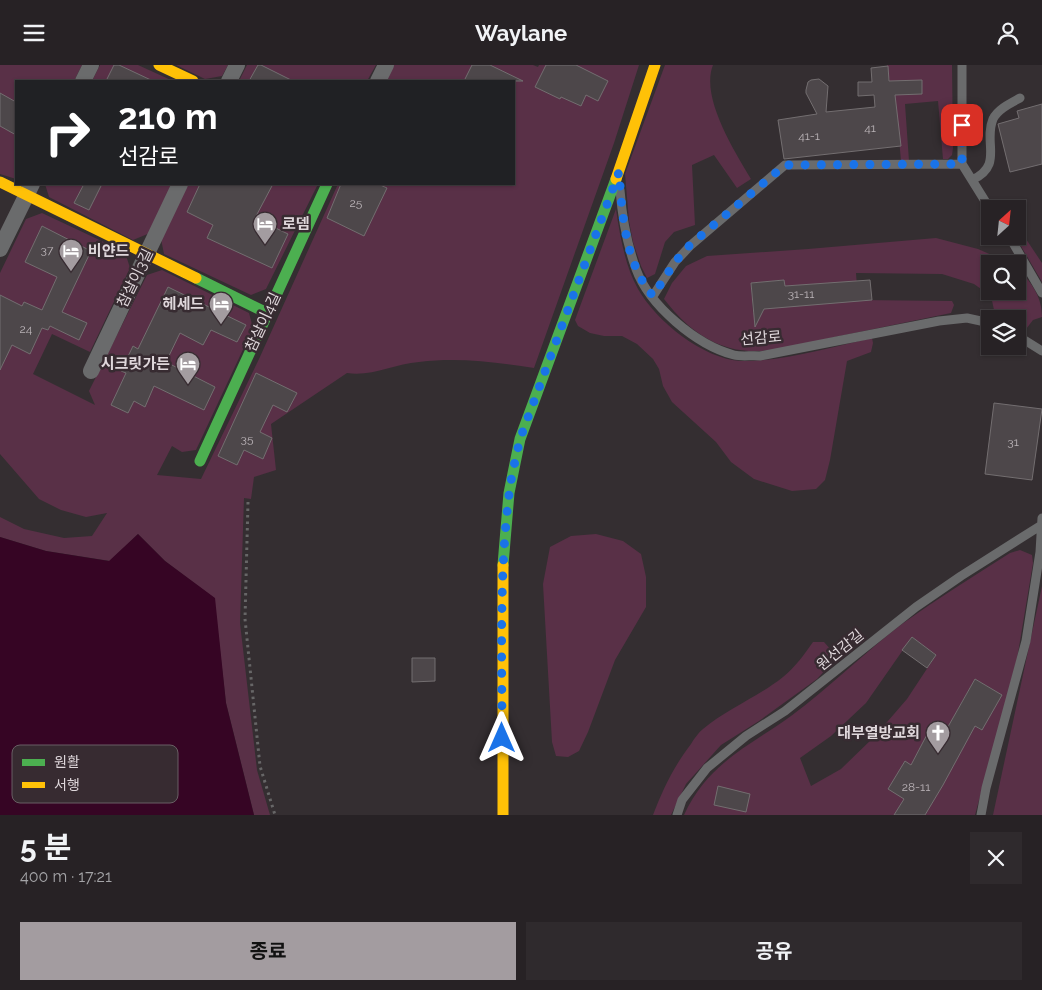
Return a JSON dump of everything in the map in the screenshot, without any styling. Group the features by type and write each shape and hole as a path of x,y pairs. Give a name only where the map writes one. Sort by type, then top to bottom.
{"street":[{"path":"84,80 92,65"},
{"path":"159,65 191,80"},
{"path":"230,80 237,65"},
{"path":"378,80 386,65"},
{"name":"선감로","path":"503,815 503,557 509,493 520,439 619,172 655,65"},
{"path":"0,182 30,189 146,255 267,313"},
{"name":"참살이3길","path":"91,371 180,185"},
{"name":"참살이4길","path":"200,461 328,185"},
{"path":"0,249 30,189"}],"lane":[{"path":"962,65 962,164 984,200"},
{"path":"972,180 981,176 987,170 990,161 992,124 998,111 1020,97"},
{"path":"653,296 675,262 690,245 785,165 962,164"},
{"name":"선감로","path":"619,172 621,201 627,237 636,269 644,286 663,309 692,335 712,346 734,355 760,356 939,321 967,318 981,321"},
{"path":"1014,245 1042,293"},
{"path":"1026,341 1042,351"},
{"name":"원선감길","path":"677,815 682,800 707,768 746,736 785,711 916,607 1041,522"},
{"name":"원선감길","path":"981,815 986,788 1026,641 1040,552 1041,522"}],"path":[{"path":"248,502 245,619 260,766 275,815"}],"shaded area":[{"path":"0,65 82,65 74,80 15,80 15,179 0,174"},
{"path":"100,65 138,65 171,80 92,80"},
{"path":"176,65 228,65 222,76 205,79"},
{"path":"247,65 376,65 368,80 240,80"},
{"path":"394,65 533,65 538,67 539,65 639,65 614,143 534,368 490,362 448,360 410,363 374,372 347,373 271,424 276,470 254,477 251,499 244,498 240,623 257,770 270,815 254,815 226,703 214,598 165,561 138,534 110,561 46,551 0,537 0,517 24,529 64,538 92,536 107,513 86,517 61,510 39,499 0,454 0,273 26,219 42,213 125,252 130,268 90,352 52,334 33,374 95,405 89,391 147,275 162,270 249,313 253,328 196,450 182,452 172,446 157,475 201,479 259,359 338,185 515,185 515,80 386,80"},
{"path":"665,65 713,65 710,78 715,108 736,154 751,179 737,188 714,155 692,165 695,225 674,232 665,242 655,274 647,278 633,242 629,221 625,174"},
{"path":"887,65 952,65 953,148 952,155 948,159 943,159 938,101 905,104 909,161 901,161 896,105"},
{"path":"45,185 173,185 150,233 133,240 49,197"},
{"path":"187,185 318,185 266,289 251,295 164,254 161,239"},
{"path":"616,209 626,261 638,289 656,313 668,325 696,346 726,359 756,361 806,353 872,338 871,352 847,361 830,460 825,480 816,489 792,491 754,479 731,462 716,442 672,402 663,386 659,369 653,359 637,344 622,336 604,336 590,333 578,326 575,320"},
{"path":"936,238 978,249 992,255 981,255 981,289 974,284 942,274 856,273 858,300 952,301 954,305 951,313 796,346 756,351 730,348 701,335 677,315 664,299 672,283 686,266 707,256","holes":["784,280 785,286 850,282 764,309 762,312 753,313 751,283"]},
{"path":"1026,239 1042,263 1042,282 1020,245 1026,245"},
{"path":"1026,278 1038,297 1042,317 1033,320 1026,329 1026,310 994,310 992,300 1026,300"},
{"path":"138,534 165,561 215,598 226,703 254,815 0,815 0,537 46,551 109,561"},
{"path":"596,534 623,541 641,554 646,577 646,607 615,660 579,751 568,757 556,756 552,742 543,584 550,547 571,536"},
{"path":"1020,550 1032,555 1033,563 1017,659 975,815 926,815 903,801 894,815 684,815 705,782 730,758 791,716 902,624 1010,553","holes":["912,637 936,655 907,699 875,736 841,769 811,786 800,758 831,736 866,703","975,679 1002,695 981,730 955,714"]},
{"path":"1042,586 1042,815 993,815"},
{"path":"813,642 824,642 832,651 829,666 817,679 759,721 721,745 686,784 671,815 653,815 674,769 699,732 722,715 783,677 799,661"}],"building":[{"path":"114,65 119,65 151,80 106,80"},
{"path":"258,65 261,65 291,80 250,80"},
{"path":"472,65 490,65 523,81 515,80 464,80"},
{"path":"546,65 576,65 608,81 598,101 586,95 581,106 561,97 560,99 535,87"},
{"path":"888,66 889,81 922,80 922,94 895,95 901,146 784,159 778,120 817,114 806,93 808,82 819,79 828,86 826,112 875,107 874,95 858,96 858,82 872,82 871,68"},
{"path":"0,93 15,101 15,134 0,126"},
{"path":"1042,104 1042,164 1010,172 998,124 1019,118 1017,111"},
{"path":"83,185 102,185 89,210 74,203"},
{"path":"200,185 272,185 255,218 288,234 272,268 207,238 213,225 187,212"},
{"path":"341,185 380,185 387,188 364,236 327,218"},
{"path":"42,226 91,251 62,312 87,323 79,340 50,326 48,330 42,328 30,354 12,345 0,370 0,295 22,306 24,302 42,310 57,277 25,262"},
{"path":"784,280 785,286 870,280 872,300 764,309 755,327 751,283"},
{"path":"168,287 246,325 237,342 211,330 203,345 180,333 166,362 215,387 204,410 154,386 145,407 134,401 128,413 111,405 126,373 121,371 133,346 138,349"},
{"path":"256,373 297,393 287,412 273,405 260,432 272,438 263,459 244,450 237,465 218,456"},
{"path":"994,403 1042,409 1032,480 985,474"},
{"path":"912,637 936,655 927,668 902,650"},
{"path":"412,658 435,658 435,681 412,682"},
{"path":"975,679 1002,695 982,730 975,726 925,815 894,815 904,799 888,789 905,761 911,765 932,725 945,732"},
{"path":"718,786 750,794 746,812 714,805"}],"traffic: fast":[{"path":"503,565 509,493 520,439 616,179"},
{"path":"200,461 327,185"},
{"path":"196,278 267,313"}],"traffic: slow":[{"path":"159,65 191,80"},
{"path":"616,179 655,65"},
{"path":"0,182 196,278"},
{"path":"503,565 503,815"}],"place":[{"name":"로뎀","path":"265,245"},
{"name":"비얀드","path":"71,272"},
{"name":"헤세드","path":"221,325"},
{"name":"시크릿가든","path":"188,385"},
{"name":"대부열방교회","path":"938,754"}],"route":[{"path":"502,738 503,557 509,493 516,457 520,439 619,172 625,229 636,269 644,286 653,296 675,262 690,245 785,165 962,164 962,125"}]}
